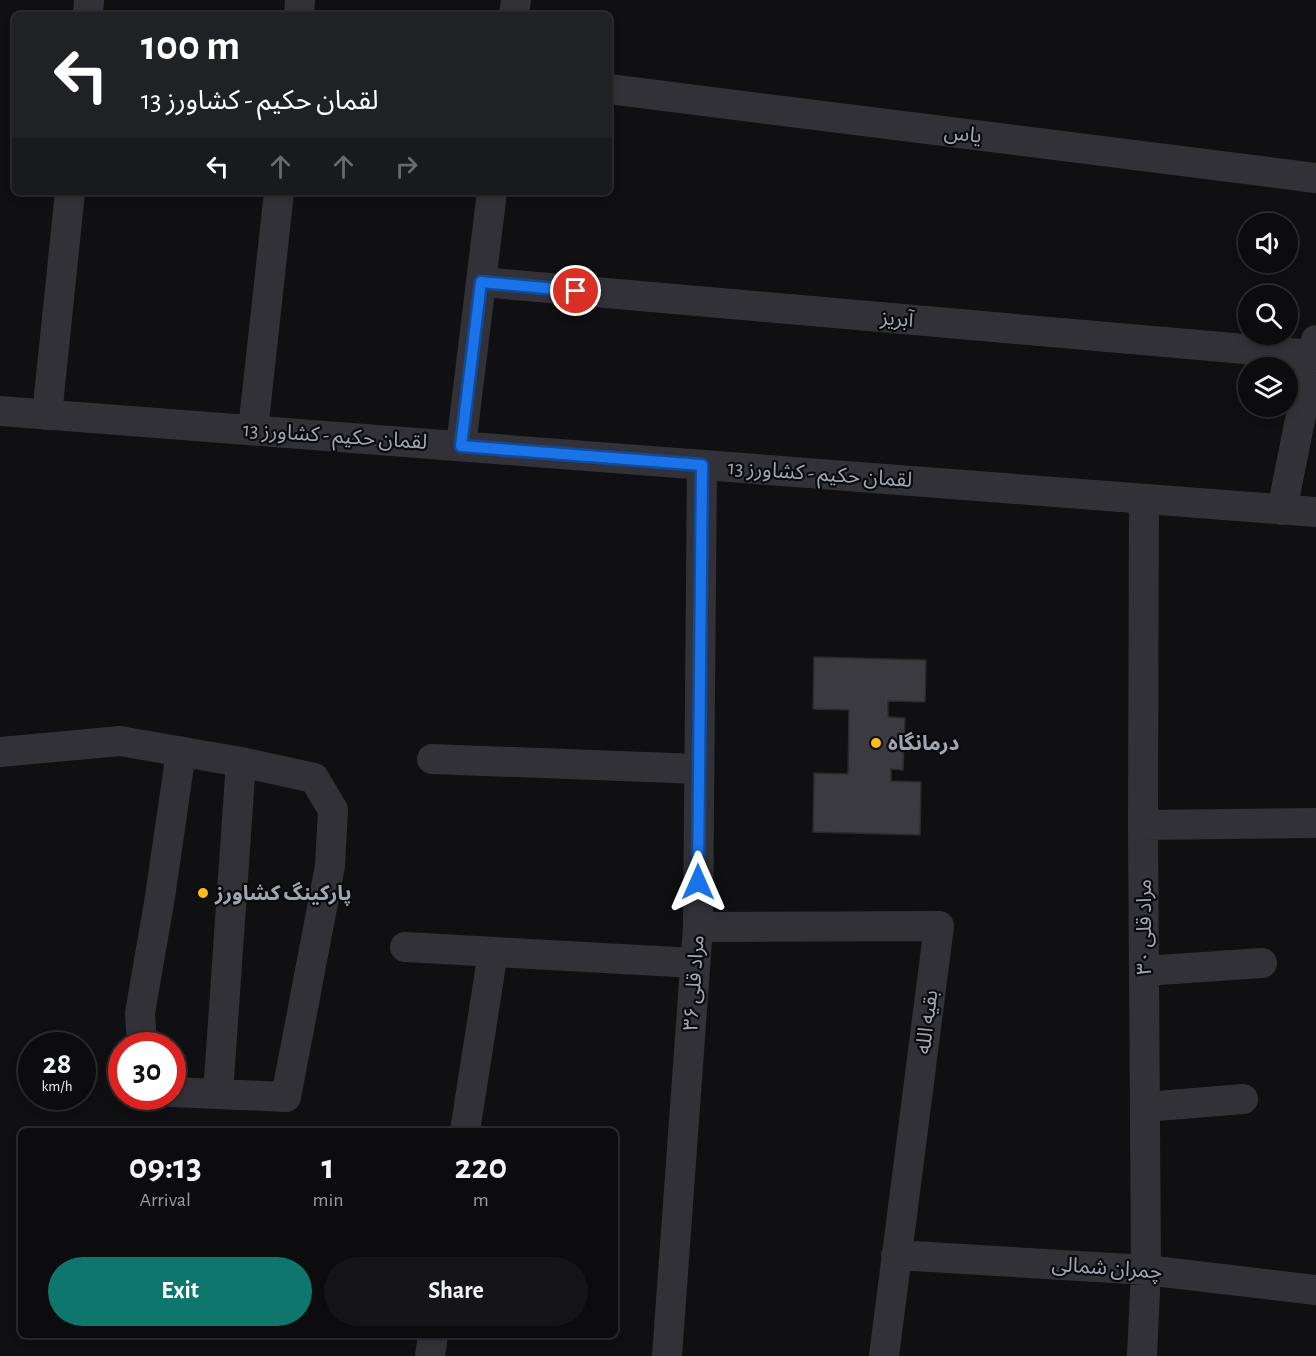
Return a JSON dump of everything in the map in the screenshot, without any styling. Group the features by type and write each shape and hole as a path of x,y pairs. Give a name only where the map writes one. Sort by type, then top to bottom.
{"street":[{"name":"یاس","path":"612,89 1316,178"},
{"path":"47,414 70,195"},
{"path":"253,430 279,195"},
{"path":"461,446 492,195"},
{"name":"آبریز","path":"481,282 1314,348"},
{"path":"1282,510 1314,348"},
{"name":"لقمان حکیم - کشاورز 13","path":"0,411 1316,512"},
{"name":"مراد قلی ۳۶","path":"667,1356 698,927 702,465"},
{"name":"مراد قلی ۳۰","path":"1142,1356 1146,1270 1143,499"},
{"path":"0,752 120,741 241,762 314,778 333,810 330,866 286,1097 186,1093"},
{"path":"141,1032 140,1013 182,752"},
{"path":"432,759 699,769"},
{"path":"218,1094 241,762"},
{"path":"1143,825 1316,823"},
{"name":"بقیه الله","path":"698,927 939,926 884,1356"},
{"path":"405,947 696,963"},
{"path":"465,1128 493,952"},
{"path":"1144,971 1262,963"},
{"path":"1145,1107 1244,1099"},
{"name":"چمران شمالی","path":"896,1255 1146,1270 1316,1290"},
{"path":"430,1356 433,1338"}],"building":[{"name":"درمانگاه","path":"814,657 926,660 925,702 888,701 888,717 905,718 903,770 891,769 891,781 921,782 920,835 813,832 814,773 848,774 849,710 813,709"}],"place":[{"name":"درمانگاه","path":"876,743"},
{"name":"پارکینگ کشاورز","path":"203,893"}],"route":[{"path":"576,291 481,282 461,446 702,465 698,882"}]}
